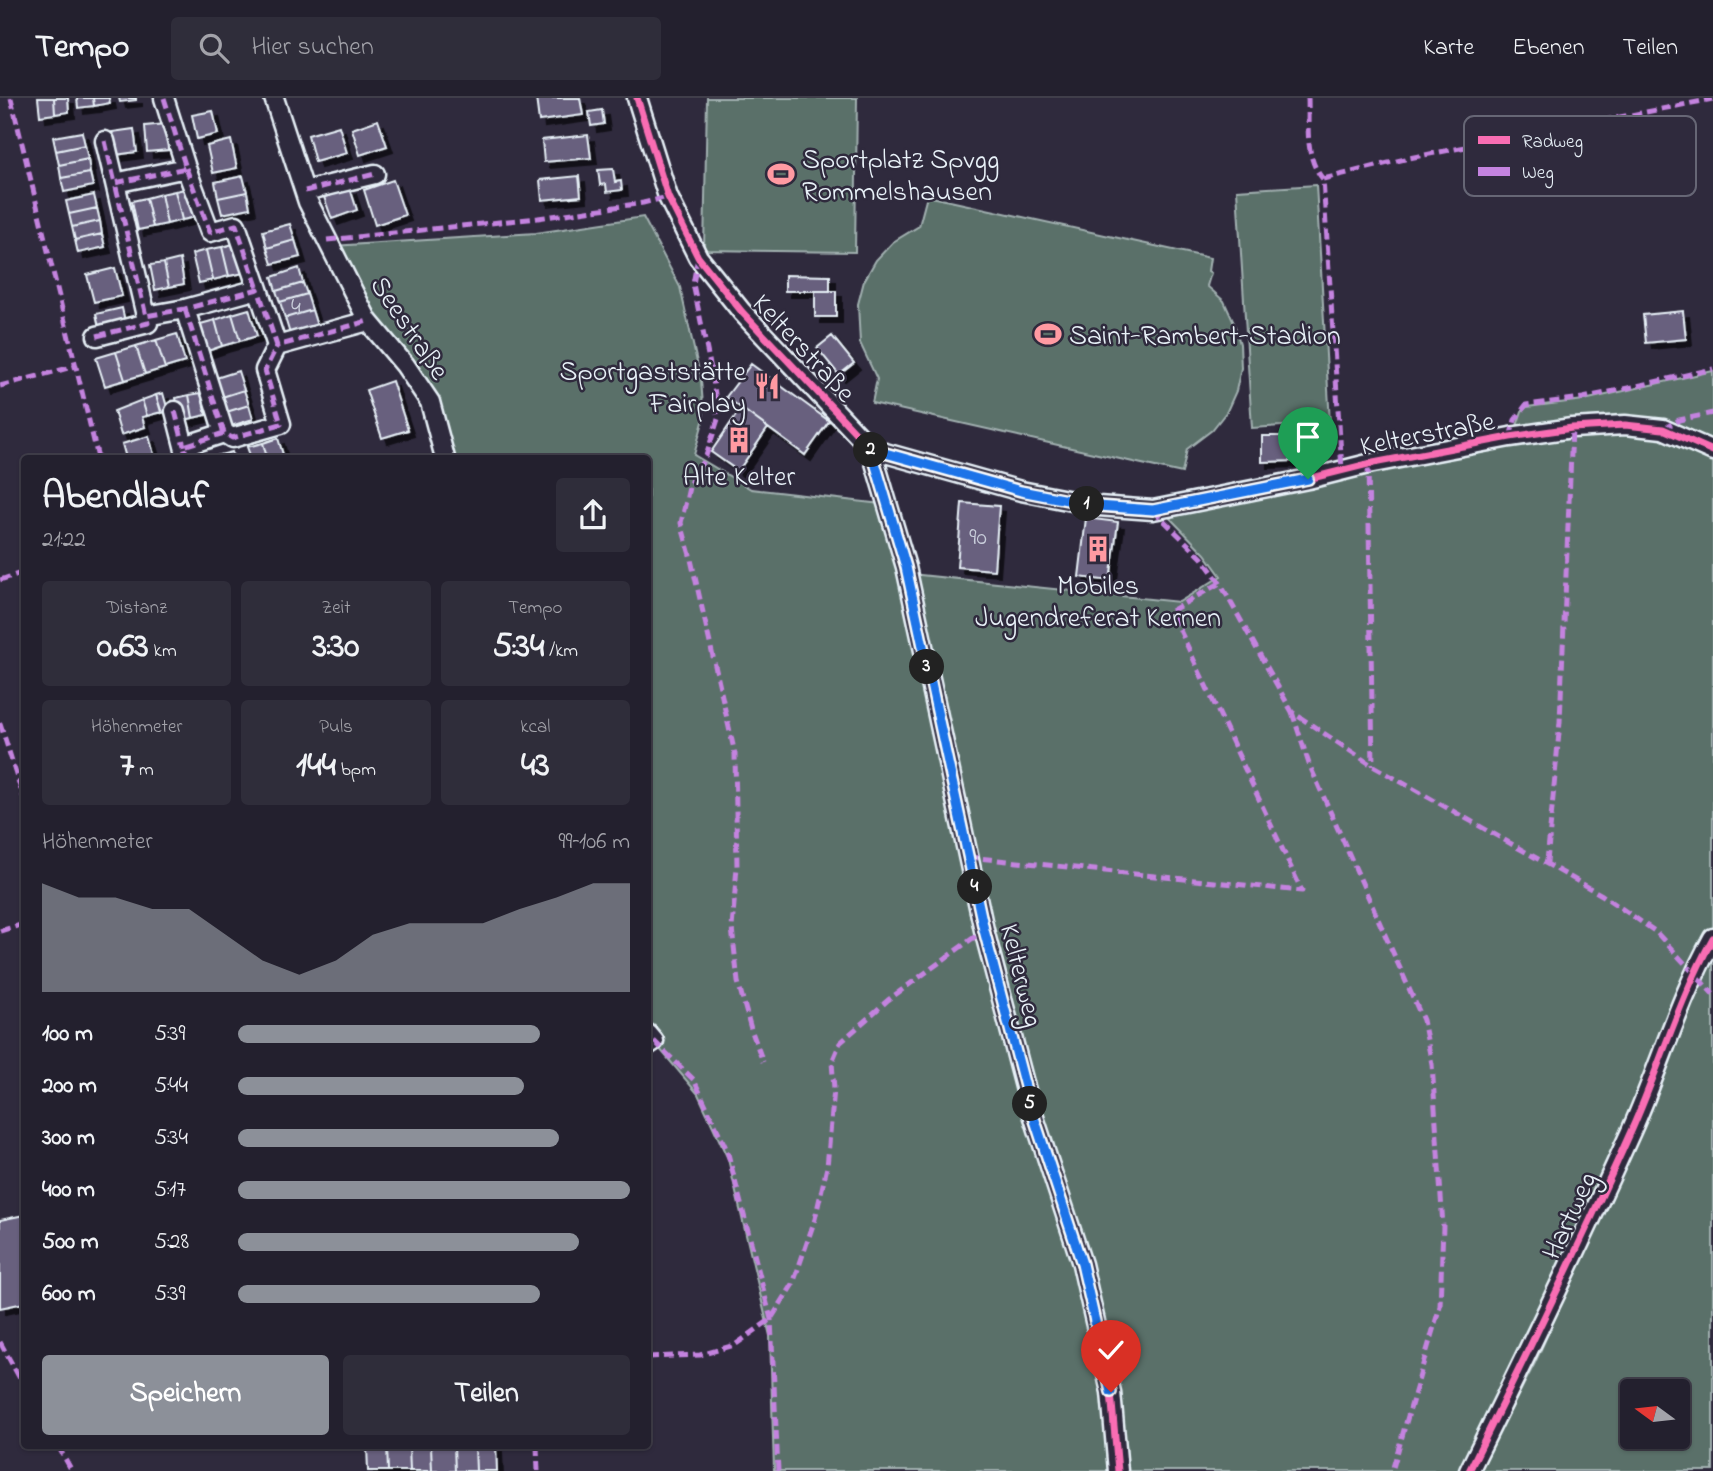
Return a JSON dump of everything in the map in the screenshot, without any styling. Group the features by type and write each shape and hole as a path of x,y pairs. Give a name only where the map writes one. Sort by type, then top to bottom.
{"street":[{"path":"164,98 210,232 236,225 277,346 265,370 281,424 232,438 224,433 185,309"},
{"name":"Seestraße","path":"274,98 305,191 368,321 405,365 430,402 444,455"},
{"name":"Kelterstraße","path":"637,98 668,197 698,257 742,312 871,449 1021,491 1098,506 1153,510 1381,461 1572,428 1625,425 1663,429 1713,451"},
{"path":"97,336 148,323 105,141"},
{"path":"115,183 186,168"},
{"path":"305,191 375,174"},
{"path":"146,316 185,309 258,289"},
{"path":"277,346 368,321"},
{"path":"175,411 186,452 224,433"},
{"name":"Kelterweg","path":"871,449 906,567 984,930 1029,1102 1082,1264 1111,1392 1118,1471"},
{"name":"Hartweg","path":"1469,1471 1525,1359 1632,1129 1694,972 1713,938"}],"green space":[{"name":"Sportplatz Spvgg Rommelshausen","path":"707,98 857,98 855,252 704,250"},
{"path":"1316,185 1330,423 1252,428 1237,190"},
{"name":"Saint-Rambert-Stadion","path":"927,196 1210,258 1208,271 1211,273 1207,286 1224,301 1234,323 1240,344 1241,368 1236,391 1227,411 1212,430 1187,449 1182,473 872,403 877,379 860,343 858,304 864,281 876,260 893,242 919,226"},
{"path":"643,217 680,287 701,380 704,418 694,455 751,489 881,504 901,573 1179,602 1221,576 1205,554 1168,516 1310,488 1372,471 1510,444 1572,436 1624,432 1670,437 1713,458 1713,930 1662,1054 1464,1471 774,1471 770,1336 728,1159 698,1094 659,1048 665,1041 651,1025 651,455 450,455 435,400 375,319 333,246 536,233"},
{"path":"1713,371 1713,444 1664,423 1516,429 1522,411 1527,407 1584,400"},
{"path":"1713,955 1713,1471 1479,1471 1535,1363 1671,1056 1702,974"}],"building":[{"path":"38,98 54,98 55,114 40,116"},
{"path":"54,98 68,98 69,112 55,114"},
{"path":"77,98 93,98 94,106 78,108"},
{"path":"93,98 109,98 110,103 94,106"},
{"path":"119,98 136,98 136,100 120,102"},
{"path":"536,98 580,98 583,115 539,121"},
{"path":"602,110 604,124 591,126 589,112"},
{"path":"213,111 218,134 197,139 192,115"},
{"path":"378,120 387,146 360,155 352,129"},
{"path":"166,124 168,150 147,152 145,126"},
{"path":"339,126 347,153 315,162 308,135"},
{"path":"134,129 137,152 115,155 112,132"},
{"path":"82,132 85,145 56,151 53,137"},
{"path":"588,135 591,158 544,162 542,140"},
{"path":"231,140 237,168 213,173 207,146"},
{"path":"85,145 88,159 59,165 56,151"},
{"path":"88,159 90,173 61,178 59,165"},
{"path":"613,169 615,182 621,181 622,190 607,192 606,184 600,185 598,170"},
{"path":"90,173 93,186 64,192 61,178"},
{"path":"243,176 247,192 218,198 215,182"},
{"path":"579,176 581,196 542,200 540,180"},
{"path":"393,180 405,215 375,225 364,190"},
{"path":"190,188 196,217 182,220 175,191"},
{"path":"350,188 357,210 332,219 324,197"},
{"path":"175,191 182,220 167,224 161,194"},
{"path":"247,192 250,208 222,214 218,198"},
{"path":"161,194 167,224 153,227 146,198"},
{"path":"94,195 97,208 69,214 66,201"},
{"path":"146,198 153,227 138,230 132,201"},
{"path":"97,208 100,221 72,227 69,214"},
{"path":"100,221 102,234 75,240 72,227"},
{"path":"290,224 295,240 267,248 263,231"},
{"path":"102,234 105,247 78,253 75,240"},
{"path":"295,240 300,257 272,264 267,248"},
{"path":"237,243 244,273 229,276 222,247"},
{"path":"222,247 229,276 213,280 206,250"},
{"path":"206,250 213,280 199,283 192,254"},
{"path":"180,259 184,284 169,287 164,263"},
{"path":"164,263 169,287 155,290 150,265"},
{"path":"115,268 122,296 94,302 87,275"},
{"path":"299,268 303,283 276,291 272,277"},
{"path":"785,275 830,276 830,291 785,291"},
{"path":"303,283 307,294 280,302 276,291"},
{"path":"815,291 836,291 836,317 815,317"},
{"path":"307,294 312,310 285,318 280,302"},
{"path":"122,308 126,326 100,332 96,314"},
{"path":"249,309 257,336 240,341 232,314"},
{"path":"312,310 317,326 290,334 285,318"},
{"path":"1683,311 1686,339 1646,343 1643,315"},
{"path":"232,314 240,341 222,346 215,320"},
{"path":"215,320 222,346 205,352 197,325"},
{"path":"177,334 185,362 165,368 156,340"},
{"path":"832,336 854,363 839,375 817,348"},
{"path":"156,340 165,368 145,374 136,346"},
{"path":"136,346 145,374 125,380 116,352"},
{"path":"116,352 125,380 105,386 96,358"},
{"path":"751,364 829,421 805,455 726,397"},
{"path":"238,371 244,390 219,398 213,379"},
{"path":"392,381 408,430 382,438 366,390"},
{"path":"244,390 249,405 223,413 219,398"},
{"path":"163,393 168,411 162,413 156,395"},
{"path":"201,393 206,415 193,418 189,395"},
{"path":"156,395 161,412 147,416 142,400"},
{"path":"189,395 193,418 181,421 176,398"},
{"path":"142,400 147,416 142,417 145,427 121,435 114,411"},
{"path":"249,405 253,419 228,427 223,413"},
{"name":"Alte Kelter","path":"741,408 768,428 738,471 711,452"},
{"path":"149,436 154,455 125,455 122,444"},
{"path":"1262,436 1295,436 1295,461 1262,462"},
{"path":"278,438 283,455 266,455 263,443"},
{"path":"263,443 266,455 250,455 247,447"},
{"path":"962,503 999,506 994,570 957,567"},
{"name":"Mobiles Jugendreferat Kernen","path":"1086,518 1118,522 1110,581 1079,577"},
{"path":"21,1216 21,1304 0,1308 0,1220"},
{"path":"367,1449 387,1449 388,1471 368,1471"},
{"path":"387,1449 409,1449 410,1471 388,1471"},
{"path":"409,1449 431,1449 432,1471 410,1471"},
{"path":"431,1449 454,1449 455,1471 432,1471"},
{"path":"454,1449 475,1449 476,1471 455,1471"},
{"path":"475,1449 496,1449 497,1471 476,1471"}],"marked path":[{"path":"11,98 97,455"},
{"path":"164,98 186,168 115,183 146,316 185,309 258,289 277,346 368,321"},
{"path":"1308,98 1310,151 1323,179 1342,470"},
{"path":"1625,116 1713,99"},
{"path":"105,141 115,183"},
{"path":"1323,179 1464,147"},
{"path":"186,168 210,232 236,225 258,289"},
{"path":"305,191 375,174"},
{"path":"327,240 538,218 668,197"},
{"path":"698,257 693,284 713,379 718,419 706,456 690,483 681,523 735,754 737,867 732,928 738,982 763,1062"},
{"path":"185,309 224,433"},
{"path":"97,336 148,323 146,316"},
{"path":"186,455 184,446 224,433 232,438 281,424 265,370 277,346"},
{"path":"0,386 76,366"},
{"path":"1510,437 1515,420 1526,405 1583,398 1713,369"},
{"path":"175,411 184,446"},
{"path":"1663,429 1679,420 1713,413"},
{"path":"1547,862 1560,722 1572,428"},
{"path":"1368,464 1373,766"},
{"path":"1153,510 1202,558 1220,583 1292,712 1373,766 1602,895 1656,932 1713,994"},
{"path":"0,580 21,573"},
{"path":"968,857 1302,891 1171,611 1220,583"},
{"path":"1292,712 1309,764 1423,1020 1432,1064 1443,1226 1440,1306 1392,1471"},
{"path":"0,723 21,790"},
{"path":"0,931 21,925"},
{"path":"651,1357 700,1355 735,1345 771,1319 793,1284 815,1219 827,1167 834,1089 832,1062 840,1043 888,1000 984,930"},
{"path":"654,1041 694,1080 727,1150 771,1319 778,1471"},
{"path":"0,1342 21,1380"},
{"path":"60,1449 72,1471"},
{"path":"537,1449 538,1471"}],"cycle path":[{"path":"637,98 668,197 698,257 742,312 871,449 1021,491 1098,506 1153,510 1308,479 1368,464 1572,428 1625,425 1663,429 1713,451"},
{"path":"871,449 906,567 984,930 1029,1102 1082,1264 1111,1392 1118,1471"},
{"path":"1469,1471 1612,1172 1690,985 1713,938"}],"place":[{"name":"Sportplatz Spvgg Rommelshausen","path":"781,174"},
{"name":"Saint-Rambert-Stadion","path":"1048,334"},
{"name":"Sportgaststätte Fairplay","path":"767,386"},
{"name":"Alte Kelter","path":"739,440"},
{"name":"Mobiles Jugendreferat Kernen","path":"1098,549"}],"route":[{"path":"1111,1392 1082,1264 1029,1102 984,930 906,567 871,449 1021,491 1098,506 1153,510 1308,479"}]}
